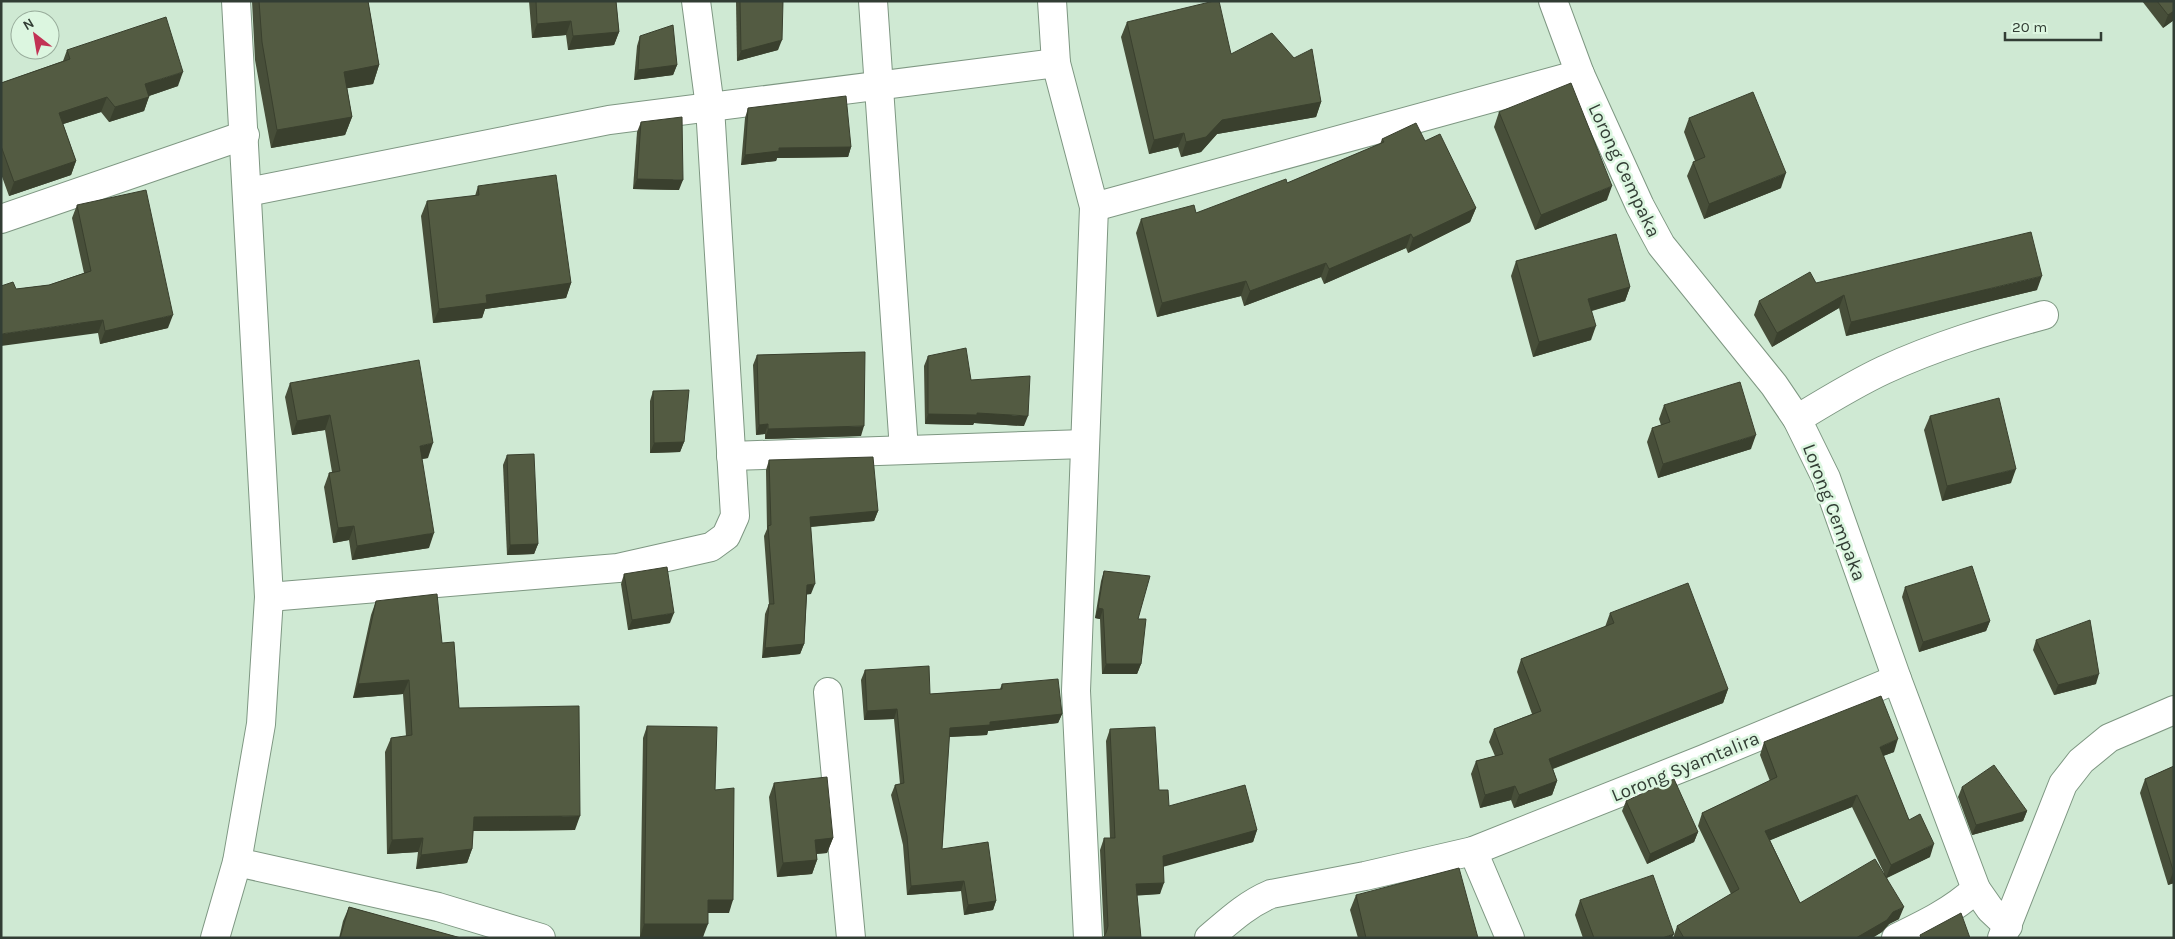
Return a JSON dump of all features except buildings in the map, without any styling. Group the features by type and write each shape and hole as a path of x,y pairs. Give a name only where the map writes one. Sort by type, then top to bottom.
{"street":[{"path":"214,938 237,862 261,724 269,597 245,135 236,1"},
{"path":"269,597 618,568 711,547 726,536 734,516 731,456 710,107 696,1"},
{"path":"873,1 904,450"},
{"path":"1052,1 1056,63 1094,207 1076,691 1088,938"},
{"name":"Lorong Cempaka","path":"1553,1 1580,74 1640,206 1661,245 1774,385 1797,419 1826,478 1897,679 1976,890 2005,932"},
{"path":"248,192 609,120 1056,63"},
{"path":"1094,207 1580,74"},
{"path":"1,219 245,135"},
{"path":"1797,419 1883,370 1924,352 1972,334 2044,315"},
{"path":"731,456 1086,444"},
{"name":"Lorong Syamtalira","path":"1209,938 1239,913 1271,894 1366,876 1473,851 1704,760 1897,679"},
{"path":"828,692 851,938"},
{"path":"2005,932 2063,784 2081,761 2109,738 2174,710"},
{"path":"1473,851 1510,938"},
{"path":"237,862 438,907 541,938"},
{"path":"1896,938 1959,905 1976,890"}]}
